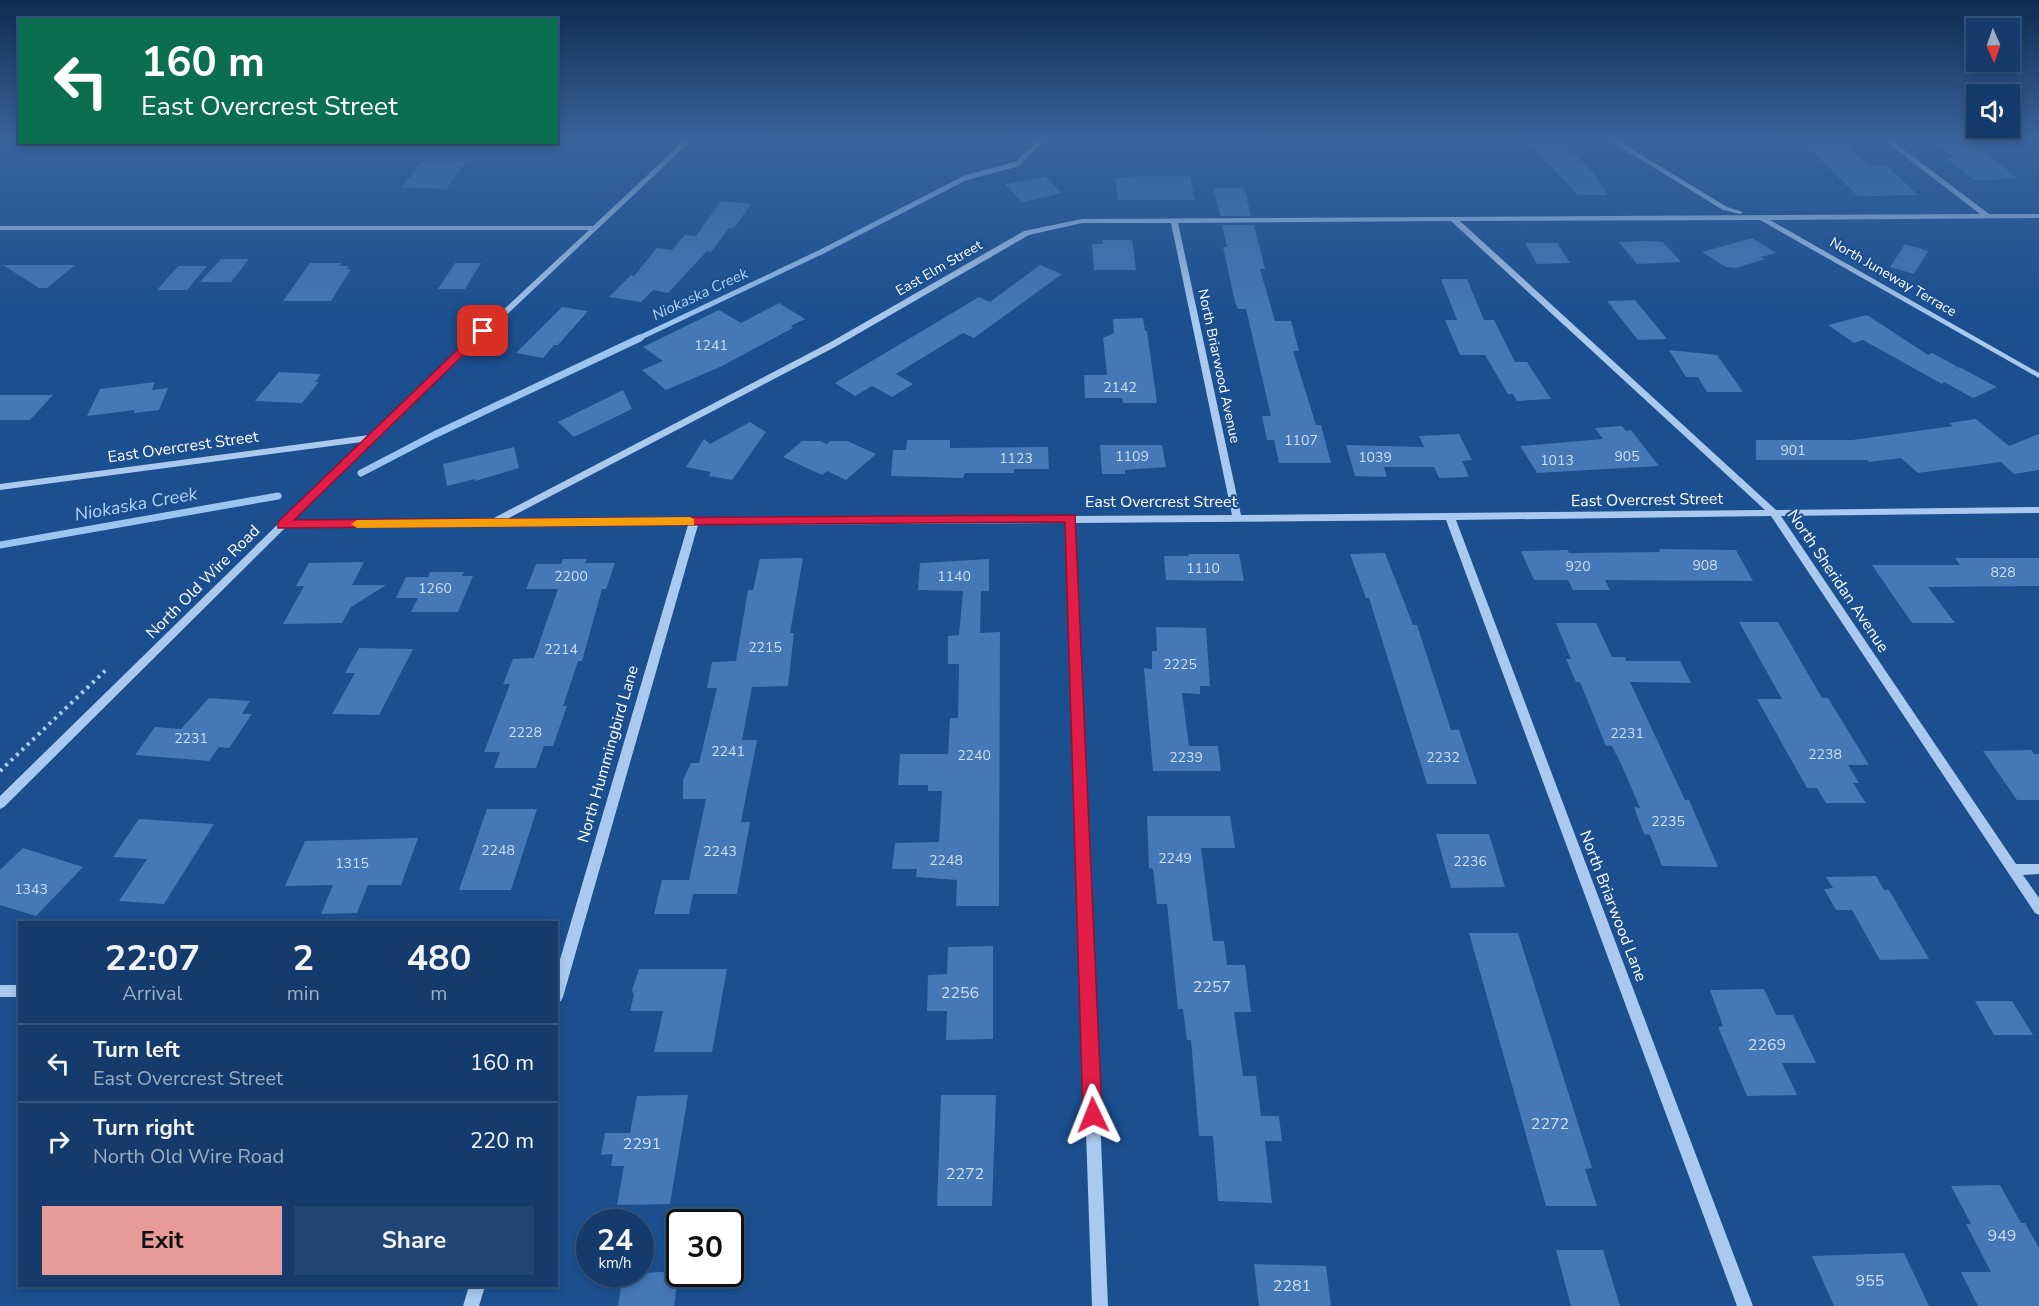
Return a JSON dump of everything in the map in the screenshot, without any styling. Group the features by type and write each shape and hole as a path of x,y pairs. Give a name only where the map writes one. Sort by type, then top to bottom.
{"street":[{"name":"North Old Wire Road","path":"0,804 371,438 628,198"},
{"name":"North Juneway Terrace","path":"1707,198 1725,209 1760,217 2039,376"},
{"path":"1963,198 1987,216"},
{"name":"East Elm Street","path":"492,523 832,345 1027,233 1053,225 1082,221 2039,216"},
{"name":"North Sheridan Avenue","path":"1452,218 1774,513 2039,909"},
{"name":"North Briarwood Avenue","path":"1174,221 1237,517"},
{"path":"0,228 596,228"},
{"name":"East Overcrest Street","path":"0,487 371,438"},
{"name":"East Overcrest Street","path":"283,525 1450,517 2039,510"},
{"name":"North Briarwood Lane","path":"1450,517 1745,1306"},
{"path":"1071,518 1100,1306"},
{"name":"North Hummingbird Lane","path":"559,980 694,522"},
{"path":"2013,870 2039,869"},
{"path":"0,992 18,991"},
{"path":"471,1306 477,1287"}],"building":[{"path":"1018,198 1040,198 1022,202"},
{"path":"1118,198 1195,198 1195,200 1118,200"},
{"path":"1216,198 1246,198 1251,216 1220,216"},
{"path":"721,201 751,204 734,228 729,228 711,252 707,251 668,293 653,290 641,302 609,297 631,275 634,276 657,248 672,250 685,235 696,236"},
{"path":"1222,225 1254,225 1265,269 1260,269 1275,321 1291,321 1299,351 1293,351 1316,425 1321,425 1331,463 1279,463 1274,440 1267,440 1262,416 1271,416 1246,309 1238,309 1235,302 1223,247 1227,247"},
{"path":"1752,238 1776,253 1736,268 1726,267 1702,252"},
{"path":"1102,240 1132,240 1136,270 1094,270 1092,244 1103,244"},
{"path":"1619,242 1663,242 1681,262 1637,264"},
{"path":"1525,243 1557,243 1570,263 1537,264"},
{"path":"1905,244 1928,251 1914,274 1890,267"},
{"path":"221,259 249,259 231,282 200,282"},
{"path":"310,263 342,263 339,266 349,266 346,269 351,269 331,301 283,301"},
{"path":"455,263 481,263 465,289 438,289"},
{"path":"3,265 75,265 47,288 39,288"},
{"path":"1040,265 1062,274 974,338 963,333 896,374 913,384 892,397 872,386 855,396 835,383 979,297 990,302"},
{"path":"178,266 207,266 187,290 157,290"},
{"path":"1441,279 1467,279 1484,320 1494,320 1515,362 1527,362 1551,399 1517,401 1513,394 1508,394 1485,355 1460,355 1445,320 1457,320"},
{"path":"1635,300 1667,339 1638,340 1607,301"},
{"path":"779,303 805,319 791,326 793,328 720,367 666,390 642,370 663,361 643,347 719,310 741,323"},
{"path":"562,307 588,311 558,345 554,345 543,358 516,353"},
{"path":"1867,315 1928,355 1932,353 1958,367 1950,372 1959,367 1997,387 1973,398 1944,382 1942,384 1863,340 1854,343 1828,325"},
{"path":"1143,318 1145,331 1147,331 1157,403 1123,403 1122,398 1085,398 1084,375 1107,375 1103,338 1114,333 1113,319"},
{"path":"1669,350 1717,355 1743,392 1707,392 1698,377 1686,377"},
{"path":"279,372 321,374 315,382 319,382 302,403 255,401"},
{"path":"155,382 152,390 168,388 159,410 134,413 135,410 87,416 100,389"},
{"path":"623,390 632,409 574,437 558,422"},
{"path":"0,395 53,395 30,420 0,420"},
{"path":"1976,419 2009,446 2039,434 2039,470 2014,474 2001,462 1918,473 1901,458 1869,462 1867,460 1756,460 1756,440 1853,440 1953,426 1949,423"},
{"path":"750,422 766,432 732,480 709,476 711,472 686,467 704,439 710,444"},
{"path":"1622,426 1626,431 1631,430 1659,466 1537,473 1520,446 1603,439 1595,428"},
{"path":"1459,434 1472,460 1462,461 1469,477 1439,478 1434,467 1384,467 1387,477 1355,476 1346,445 1424,447 1419,436"},
{"path":"907,440 950,440 950,448 1048,447 1049,469 1014,469 1014,473 965,473 963,478 891,476 893,450 906,450"},
{"path":"802,441 820,441 827,444 830,441 847,441 876,454 846,480 827,471 822,475 783,457"},
{"path":"1100,445 1162,445 1166,467 1125,470 1125,474 1102,474"},
{"path":"514,447 519,468 475,481 475,479 447,486 443,464"},
{"path":"1659,549 1736,550 1753,581 1605,580 1610,590 1573,590 1568,580 1534,580 1521,551 1660,552"},
{"path":"1385,553 1413,625 1417,625 1451,730 1459,730 1477,784 1427,784 1369,598 1366,598 1350,554"},
{"path":"1188,554 1239,554 1244,581 1166,580 1164,556 1189,556"},
{"path":"803,558 790,633 794,633 788,686 752,687 742,740 757,740 741,822 750,822 737,894 693,894 689,914 654,914 662,880 689,880 706,799 683,799 683,780 691,763 699,763 717,688 707,688 712,662 736,661 748,590 753,590 760,559"},
{"path":"1955,558 2039,558 2039,586 1928,587 1955,623 1912,623 1872,565 1960,565"},
{"path":"563,559 587,559 585,563 615,563 606,589 602,589 582,661 578,661 563,706 567,706 553,746 544,746 536,768 494,768 500,752 484,752 510,684 503,684 513,659 534,658 558,589 526,589 536,564 561,564"},
{"path":"989,559 989,591 981,591 980,633 1000,632 999,906 956,906 957,880 916,877 917,869 892,869 895,843 939,842 942,791 928,791 928,785 898,785 900,754 948,754 950,718 958,718 959,664 948,664 948,636 959,635 963,591 918,590 920,563"},
{"path":"364,562 352,585 386,585 351,607 342,623 283,624 304,586 296,586 309,563"},
{"path":"430,572 464,572 462,576 473,576 458,612 411,612 418,598 396,598 406,577 428,577"},
{"path":"1739,622 1778,622 1822,698 1828,698 1869,765 1848,765 1859,783 1853,783 1866,803 1826,803 1817,788 1807,788 1757,699 1782,699"},
{"path":"1556,623 1596,623 1612,657 1625,657 1626,661 1680,661 1691,683 1630,682 1685,800 1689,800 1718,867 1662,866 1650,835 1644,834 1634,807 1640,808 1622,766 1612,746 1606,746 1580,682 1576,682 1566,659 1571,659"},
{"path":"1156,627 1206,628 1210,686 1200,686 1200,694 1182,693 1189,746 1218,746 1221,771 1153,771 1144,668 1152,669 1152,651 1157,651"},
{"path":"359,648 413,649 379,715 332,714 355,673 345,673"},
{"path":"209,698 250,701 242,714 252,714 229,748 219,747 209,761 135,755 155,727 181,729"},
{"path":"2031,750 2034,754 2039,754 2039,800 2017,800 1983,751"},
{"path":"487,809 537,809 511,890 459,890"},
{"path":"1147,816 1230,816 1235,848 1201,848 1213,941 1224,941 1227,965 1245,965 1251,1012 1234,1012 1243,1076 1256,1076 1261,1116 1279,1116 1282,1141 1265,1141 1272,1203 1218,1201 1213,1136 1199,1136 1191,1040 1187,1040 1183,1009 1178,1009 1167,904 1157,904 1153,869 1149,868"},
{"path":"139,819 214,824 164,904 119,901 147,859 113,857"},
{"path":"1436,834 1489,834 1505,887 1451,888"},
{"path":"418,838 401,885 368,885 357,913 321,914 333,885 285,886 305,841"},
{"path":"23,848 83,867 36,916 0,905 0,870"},
{"path":"1876,876 1884,890 1889,890 1929,959 1880,960 1852,910 1836,910 1824,889 1833,888 1826,877"},
{"path":"1469,933 1518,933 1592,1168 1585,1169 1597,1206 1546,1206"},
{"path":"993,946 993,1039 946,1040 947,1011 927,1011 928,975 947,974 948,947"},
{"path":"639,969 727,969 712,1052 654,1052 663,1011 630,1011 634,995 632,990"},
{"path":"1764,989 1776,1015 1793,1015 1816,1063 1782,1063 1797,1095 1747,1096 1718,1027 1723,1026 1710,990"},
{"path":"1975,1001 2012,1001 2033,1035 1994,1035"},
{"path":"688,1095 670,1204 617,1205 624,1166 611,1166 613,1154 601,1155 605,1133 630,1133 637,1096"},
{"path":"941,1095 996,1095 992,1206 937,1206"},
{"path":"2000,1185 2021,1223 2025,1223 2039,1248 2039,1306 1978,1306 1961,1272 1991,1272 1966,1224 1971,1224 1951,1186"},
{"path":"1556,1250 1603,1250 1620,1306 1571,1306"},
{"path":"1904,1253 1929,1306 1834,1306 1812,1256"},
{"path":"1254,1264 1326,1266 1331,1306 1259,1306"},
{"path":"654,1272 666,1272 666,1287 677,1287 674,1306 618,1306 621,1287 654,1287"}],"waterway":[{"name":"Niokaska Creek","path":"637,339 821,252 926,198"},
{"name":"Niokaska Creek","path":"361,473 434,435 640,338"},
{"name":"Niokaska Creek","path":"0,545 278,496"}],"slow traffic":[{"path":"357,524 690,522"}],"route":[{"path":"483,331 283,525 1071,518 1093,1115"}]}
